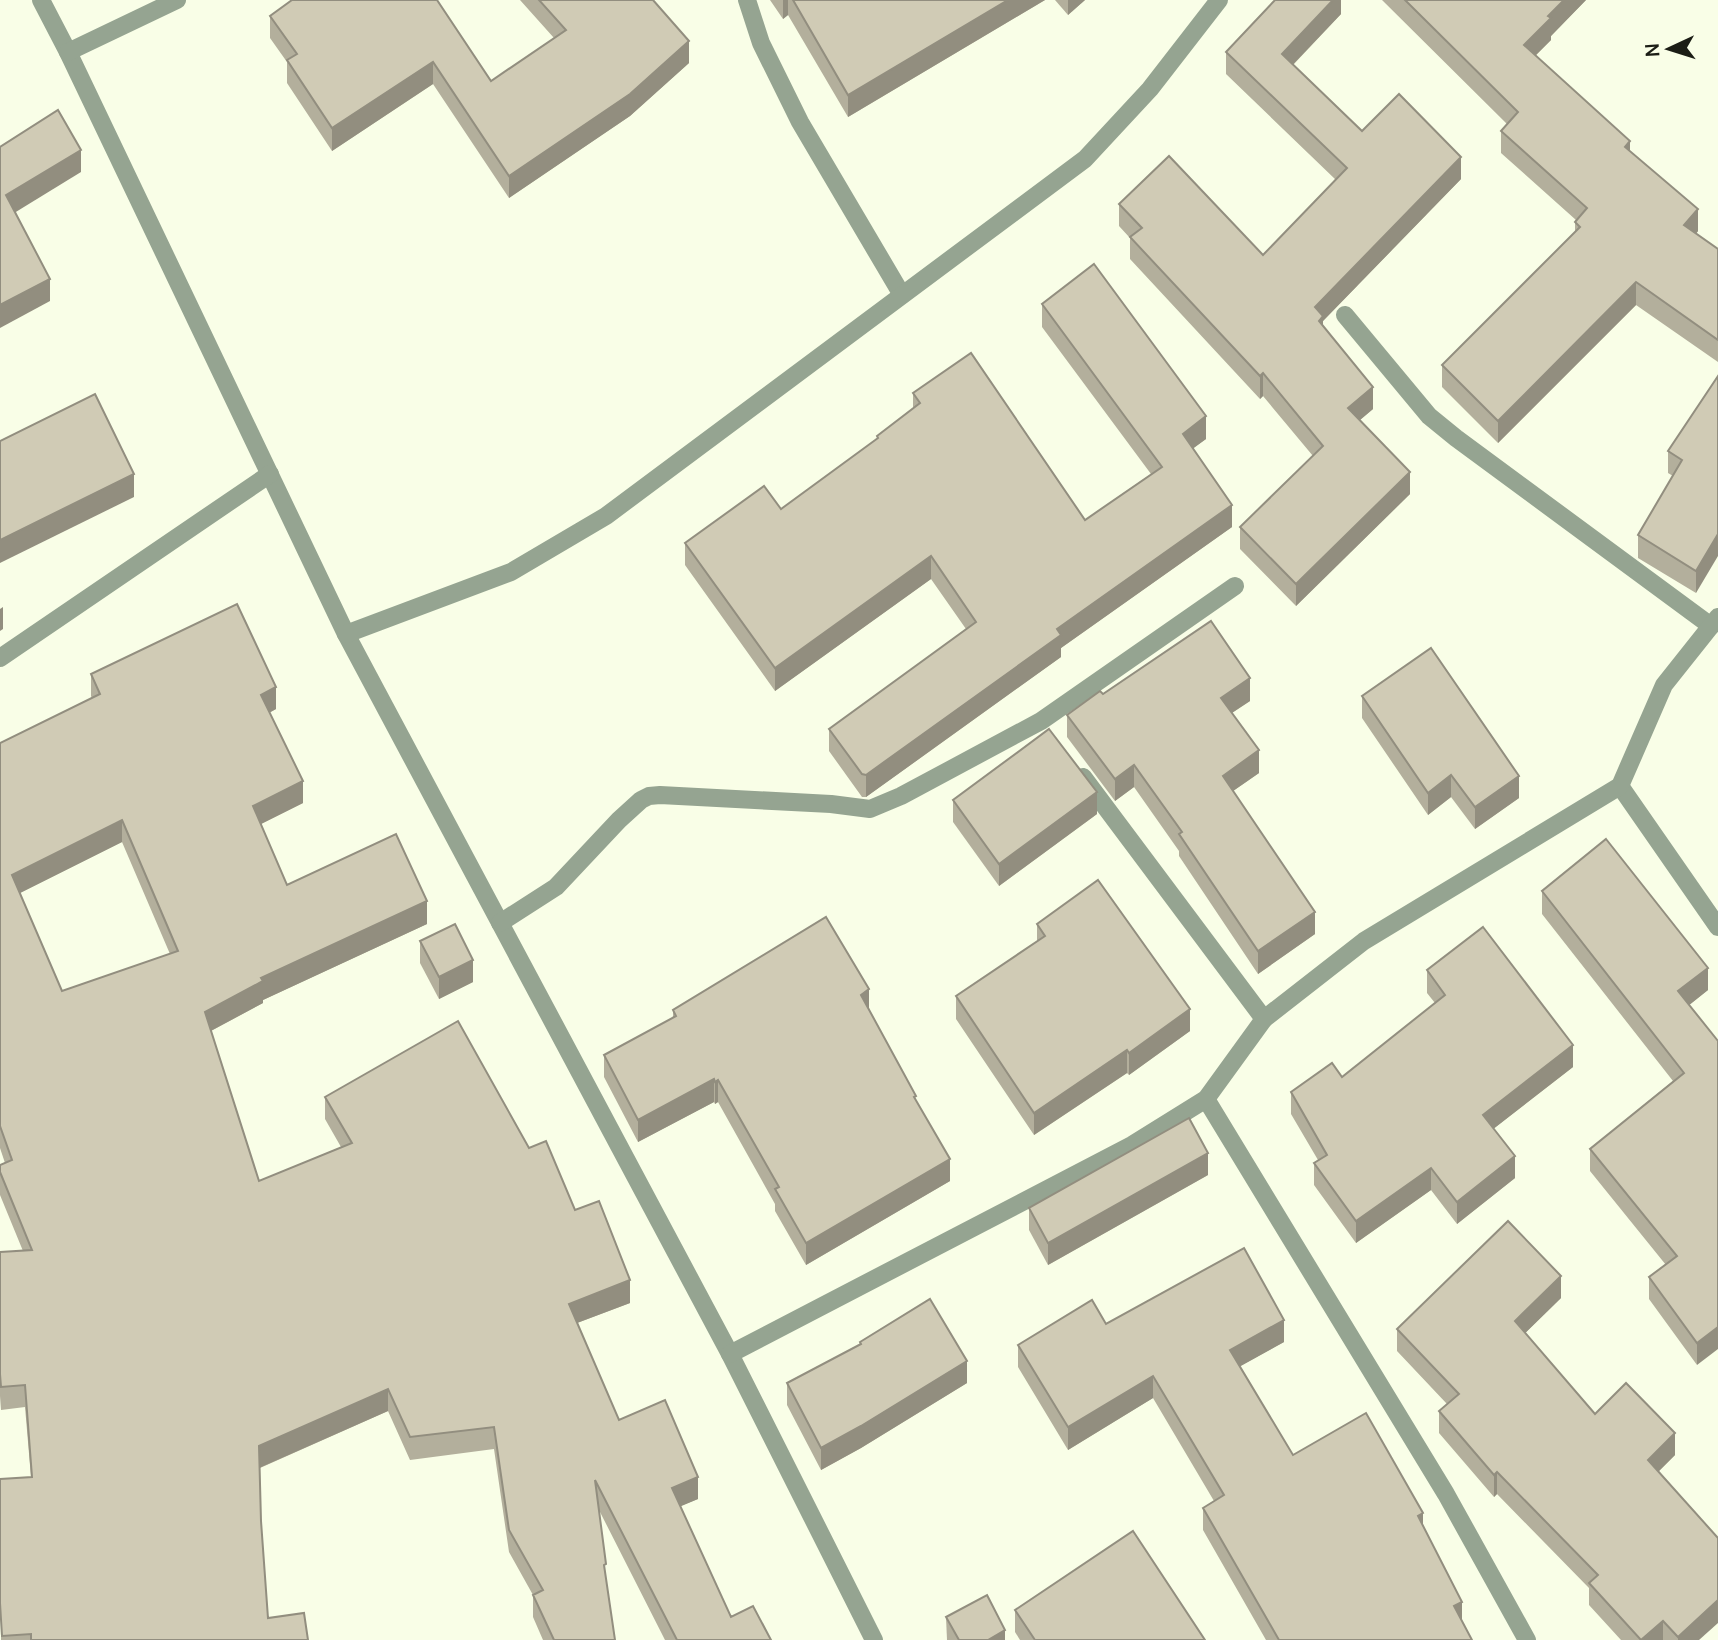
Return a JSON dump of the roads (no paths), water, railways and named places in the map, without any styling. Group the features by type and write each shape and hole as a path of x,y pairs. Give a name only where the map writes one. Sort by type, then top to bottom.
{"street":[{"path":"41,0 346,634 730,1353 874,1640"},
{"path":"68,52 177,0"},
{"path":"747,0 761,43 800,122 902,295"},
{"path":"346,634 511,572 606,516 1085,159 1150,89 1219,0"},
{"path":"730,1353 1132,1145 1206,1099 1264,1019 1364,941 1620,786 1664,685 1714,621 1467,446 1429,416 1345,315"},
{"path":"0,658 270,474"},
{"path":"500,923 556,887 619,820 649,796 831,804 870,809 1045,726 1235,586"},
{"path":"1074,765 1264,1019"},
{"path":"1620,786 1718,927"},
{"path":"1206,1099 1446,1494 1527,1640"}]}
